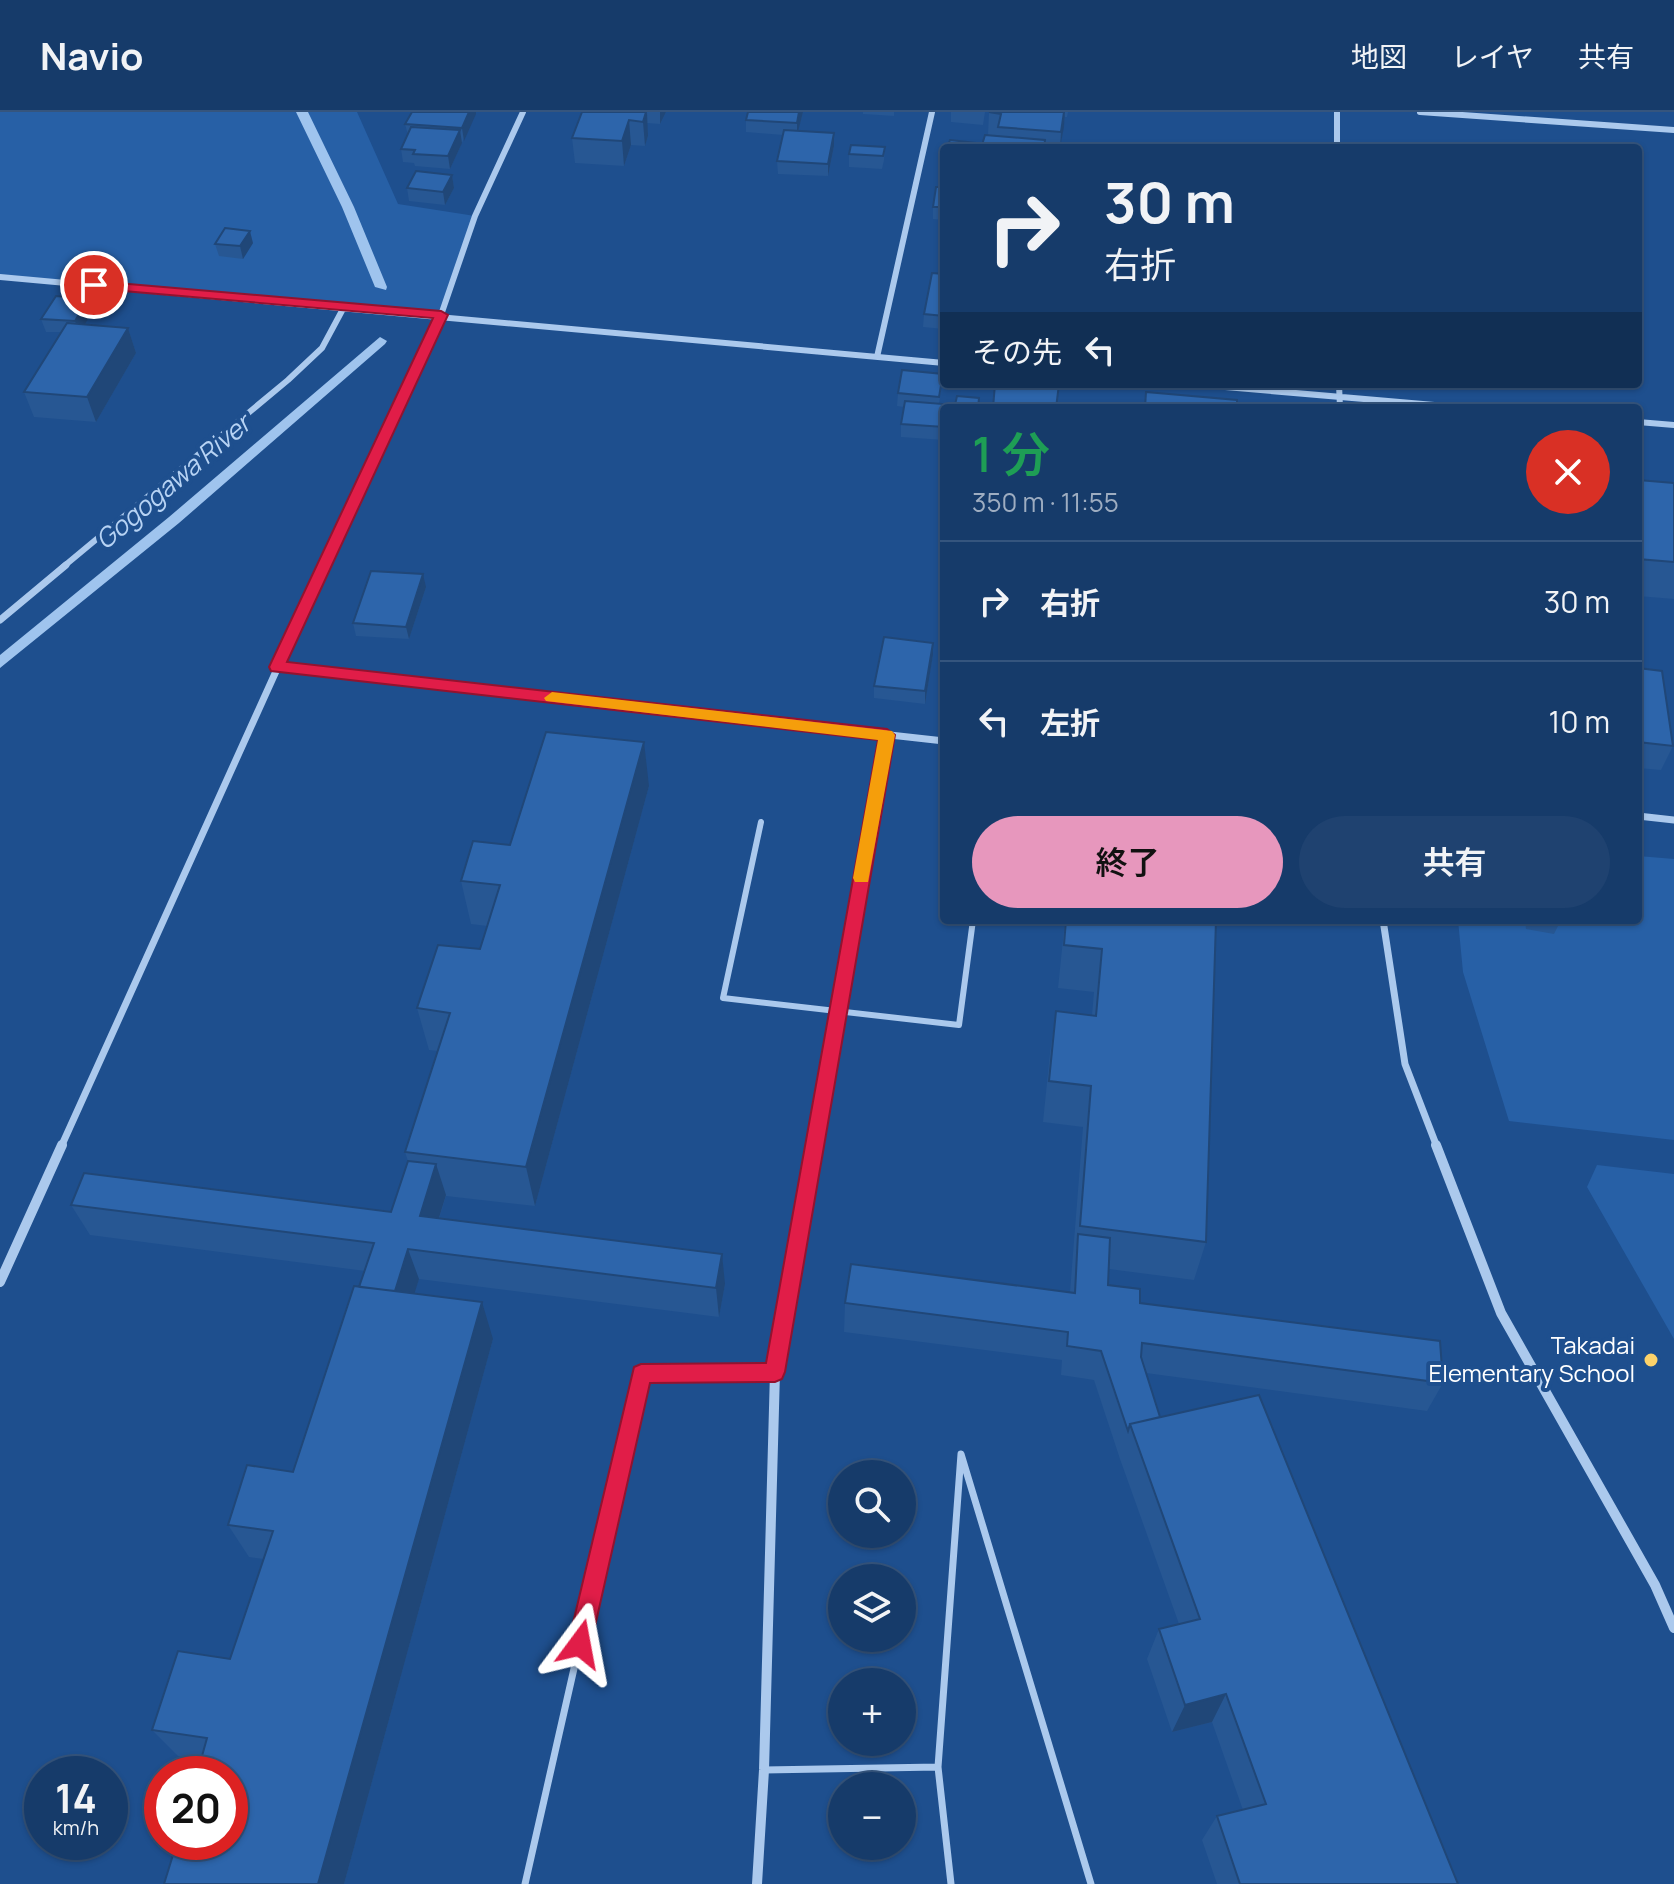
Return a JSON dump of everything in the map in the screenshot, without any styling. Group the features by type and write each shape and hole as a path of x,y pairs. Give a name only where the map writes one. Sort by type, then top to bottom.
{"street":[{"path":"0,1282 277,667 441,315 475,216 523,112"},
{"path":"877,357 932,112"},
{"path":"1337,112 1337,144"},
{"path":"1420,112 1674,130"},
{"path":"0,277 940,363"},
{"path":"0,620 288,380 322,348 344,307"},
{"path":"1236,388 1422,404"},
{"path":"1339,388 1340,404"},
{"path":"1642,422 1674,425"},
{"path":"277,667 940,741"},
{"path":"757,1884 764,1770 775,1372 887,735"},
{"path":"1642,816 1674,820"},
{"path":"1384,924 1405,1064 1501,1313 1655,1585 1674,1628"}],"lane":[{"path":"761,822 723,998 959,1025 972,924"},
{"path":"525,1884 641,1374 775,1372"},
{"path":"951,1884 938,1767 961,1454 1091,1884"},
{"path":"764,1770 938,1767"}],"shaded area":[{"path":"0,112 357,112 398,204 475,216 441,315 0,277"},
{"path":"1642,856 1674,859 1674,1140 1509,1121 1463,972 1458,924 1642,924"},
{"path":"1597,1165 1674,1174 1674,1339 1587,1187"}],"building":[{"path":"412,112 469,112 462,128 405,124"},
{"path":"582,112 646,112 643,122 629,120 622,141 572,138"},
{"path":"748,112 799,112 797,123 746,120"},
{"path":"989,112 1064,112 1061,132 998,127 1001,114"},
{"path":"411,127 460,130 448,156 413,154 415,150 401,149"},
{"path":"784,130 834,133 828,164 777,161"},
{"path":"985,135 1045,140 1044,144 982,144"},
{"path":"950,140 977,143 977,144 948,144"},
{"path":"851,145 885,147 883,156 849,154"},
{"path":"416,171 452,175 443,192 407,188"},
{"path":"936,187 940,187 940,207 933,207"},
{"path":"225,228 250,231 240,246 215,244"},
{"path":"932,273 940,274 940,316 924,314"},
{"path":"56,296 88,299 75,321 41,319"},
{"path":"67,323 128,328 87,397 24,392"},
{"path":"902,370 940,374 939,397 898,393"},
{"path":"995,388 1058,388 1056,404 993,404"},
{"path":"1146,392 1237,400 1237,404 1145,404"},
{"path":"957,396 979,398 978,404 955,404"},
{"path":"905,401 942,404 940,404 940,427 901,424"},
{"path":"1642,480 1674,483 1674,562 1642,559"},
{"path":"371,571 423,574 406,627 353,623"},
{"path":"884,637 933,643 925,691 874,686"},
{"path":"1642,668 1662,671 1673,746 1642,742"},
{"path":"546,732 644,742 526,1167 405,1152 450,1013 417,1008 438,945 480,949 500,885 461,881 473,841 510,845"},
{"path":"1066,924 1216,924 1206,1242 1080,1226 1091,1086 1049,1081 1056,1011 1096,1016 1102,949 1064,945"},
{"path":"408,1161 436,1164 420,1216 722,1254 716,1288 408,1249 395,1291 359,1287 374,1243 71,1205 84,1173 391,1212"},
{"path":"1078,1234 1110,1238 1108,1285 1140,1289 1140,1303 1440,1341 1443,1383 1142,1343 1141,1357 1160,1417 1130,1424 1128,1431 1101,1351 1067,1346 1068,1332 845,1303 851,1264 1075,1293"},
{"path":"354,1286 482,1302 318,1884 164,1884 171,1860 248,1860 248,1756 202,1756 207,1738 152,1730 178,1651 230,1659 273,1531 228,1525 247,1465 293,1472"},
{"path":"1259,1395 1458,1884 1240,1884 1217,1816 1266,1804 1226,1694 1185,1705 1159,1629 1200,1619 1130,1424"}],"waterway":[{"name":"Gogogawa River","path":"302,112 348,207 381,287"},
{"name":"Gogogawa River","path":"0,663 174,520 380,341"}],"slow traffic":[{"path":"552,698 887,735 861,878"}],"place":[{"name":"Takadai Elementary School","path":"1651,1360"}],"route":[{"path":"94,285 441,315 277,667 887,735 775,1372 641,1374 580,1644"}]}
